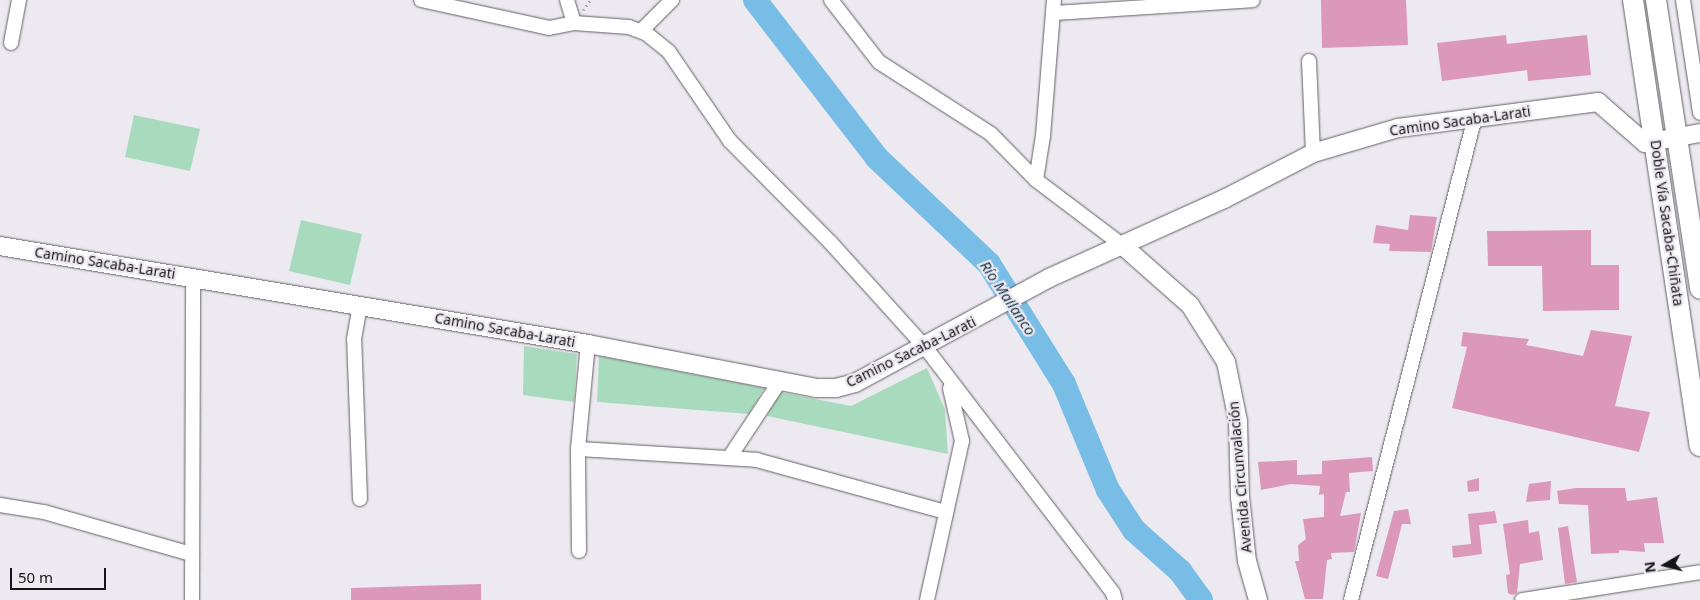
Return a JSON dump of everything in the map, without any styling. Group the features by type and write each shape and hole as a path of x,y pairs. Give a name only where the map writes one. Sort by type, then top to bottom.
{"highway":[{"name":"Doble Vía Sacaba-Chiñata","path":"1633,0 1700,446"},
{"name":"Doble Vía Sacaba-Chiñata","path":"1656,0 1700,289"}],"main road":[{"name":"Camino Sacaba-Larati","path":"0,246 588,344 780,381 836,388 856,383 978,319 1049,278 1313,153 1398,128 1598,102 1645,143 1655,143"},
{"path":"1655,143 1700,133"},
{"name":"Avenida Circunvalación","path":"1122,245 1190,305 1226,362 1238,420 1240,497 1247,561 1258,600"}],"street":[{"path":"11,42 18,0"},
{"path":"421,0 549,28 574,23 640,31 668,52 730,142 830,242 925,347 948,381 1114,593 1115,600"},
{"path":"567,0 574,23"},
{"path":"640,31 672,0"},
{"path":"830,0 879,62 991,134 1036,180 1122,245"},
{"path":"1036,180 1054,6 1253,0"},
{"path":"1682,0 1700,113"},
{"path":"1309,61 1313,153"},
{"path":"1351,600 1475,117"},
{"path":"192,600 193,278"},
{"path":"360,306 354,338 360,499"},
{"path":"580,552 578,449 588,344"},
{"path":"729,458 780,381"},
{"path":"927,600 962,441 948,381"},
{"path":"578,449 757,460 946,512"},
{"path":"0,505 44,512 191,554"},
{"path":"1522,600 1566,597 1700,572"}],"green space":[{"path":"134,115 200,129 190,171 125,157"},
{"path":"301,220 362,234 350,285 289,271"},
{"path":"524,346 577,354 574,402 523,395"},
{"path":"599,356 764,388 749,414 597,402"},
{"path":"927,368 945,410 948,454 767,416 780,392 851,406"}],"building":[{"path":"1321,0 1406,0 1408,45 1322,48"},
{"path":"1506,35 1507,44 1587,35 1591,75 1528,81 1527,70 1442,81 1437,43"},
{"path":"1410,215 1437,217 1431,252 1389,251 1390,244 1373,243 1376,225 1408,230"},
{"path":"1591,230 1591,265 1619,265 1619,310 1543,311 1542,266 1488,266 1487,231"},
{"path":"1591,330 1632,336 1615,406 1650,412 1639,452 1452,408 1467,347 1461,346 1463,332 1529,339 1526,345 1583,356"},
{"path":"1372,457 1373,471 1349,473 1350,492 1346,492 1340,516 1361,513 1354,552 1331,553 1332,559 1327,560 1323,599 1305,599 1295,561 1299,561 1298,545 1306,539 1303,519 1324,517 1324,494 1319,495 1320,486 1291,484 1261,490 1258,462 1297,460 1297,475 1322,474 1322,461"},
{"path":"1479,478 1479,491 1468,492 1467,481"},
{"path":"1551,481 1550,500 1526,502 1529,484"},
{"path":"1576,488 1625,488 1627,501 1657,497 1664,543 1644,543 1645,552 1619,550 1619,553 1591,554 1588,505 1559,504 1557,491"},
{"path":"1408,509 1411,524 1402,524 1388,579 1376,576 1394,511"},
{"path":"1495,511 1497,523 1479,525 1482,554 1453,558 1452,546 1471,544 1468,514"},
{"path":"1528,520 1529,533 1539,531 1543,560 1520,564 1517,593 1512,595 1508,593 1506,575 1510,574 1503,524"},
{"path":"1568,526 1577,582 1565,584 1558,528"},
{"path":"481,584 481,600 351,600 351,588"}],"waterway":[{"name":"Río Mailanco","path":"755,0 877,158 989,264 1064,384 1108,490 1134,530 1180,571 1201,600"}]}
